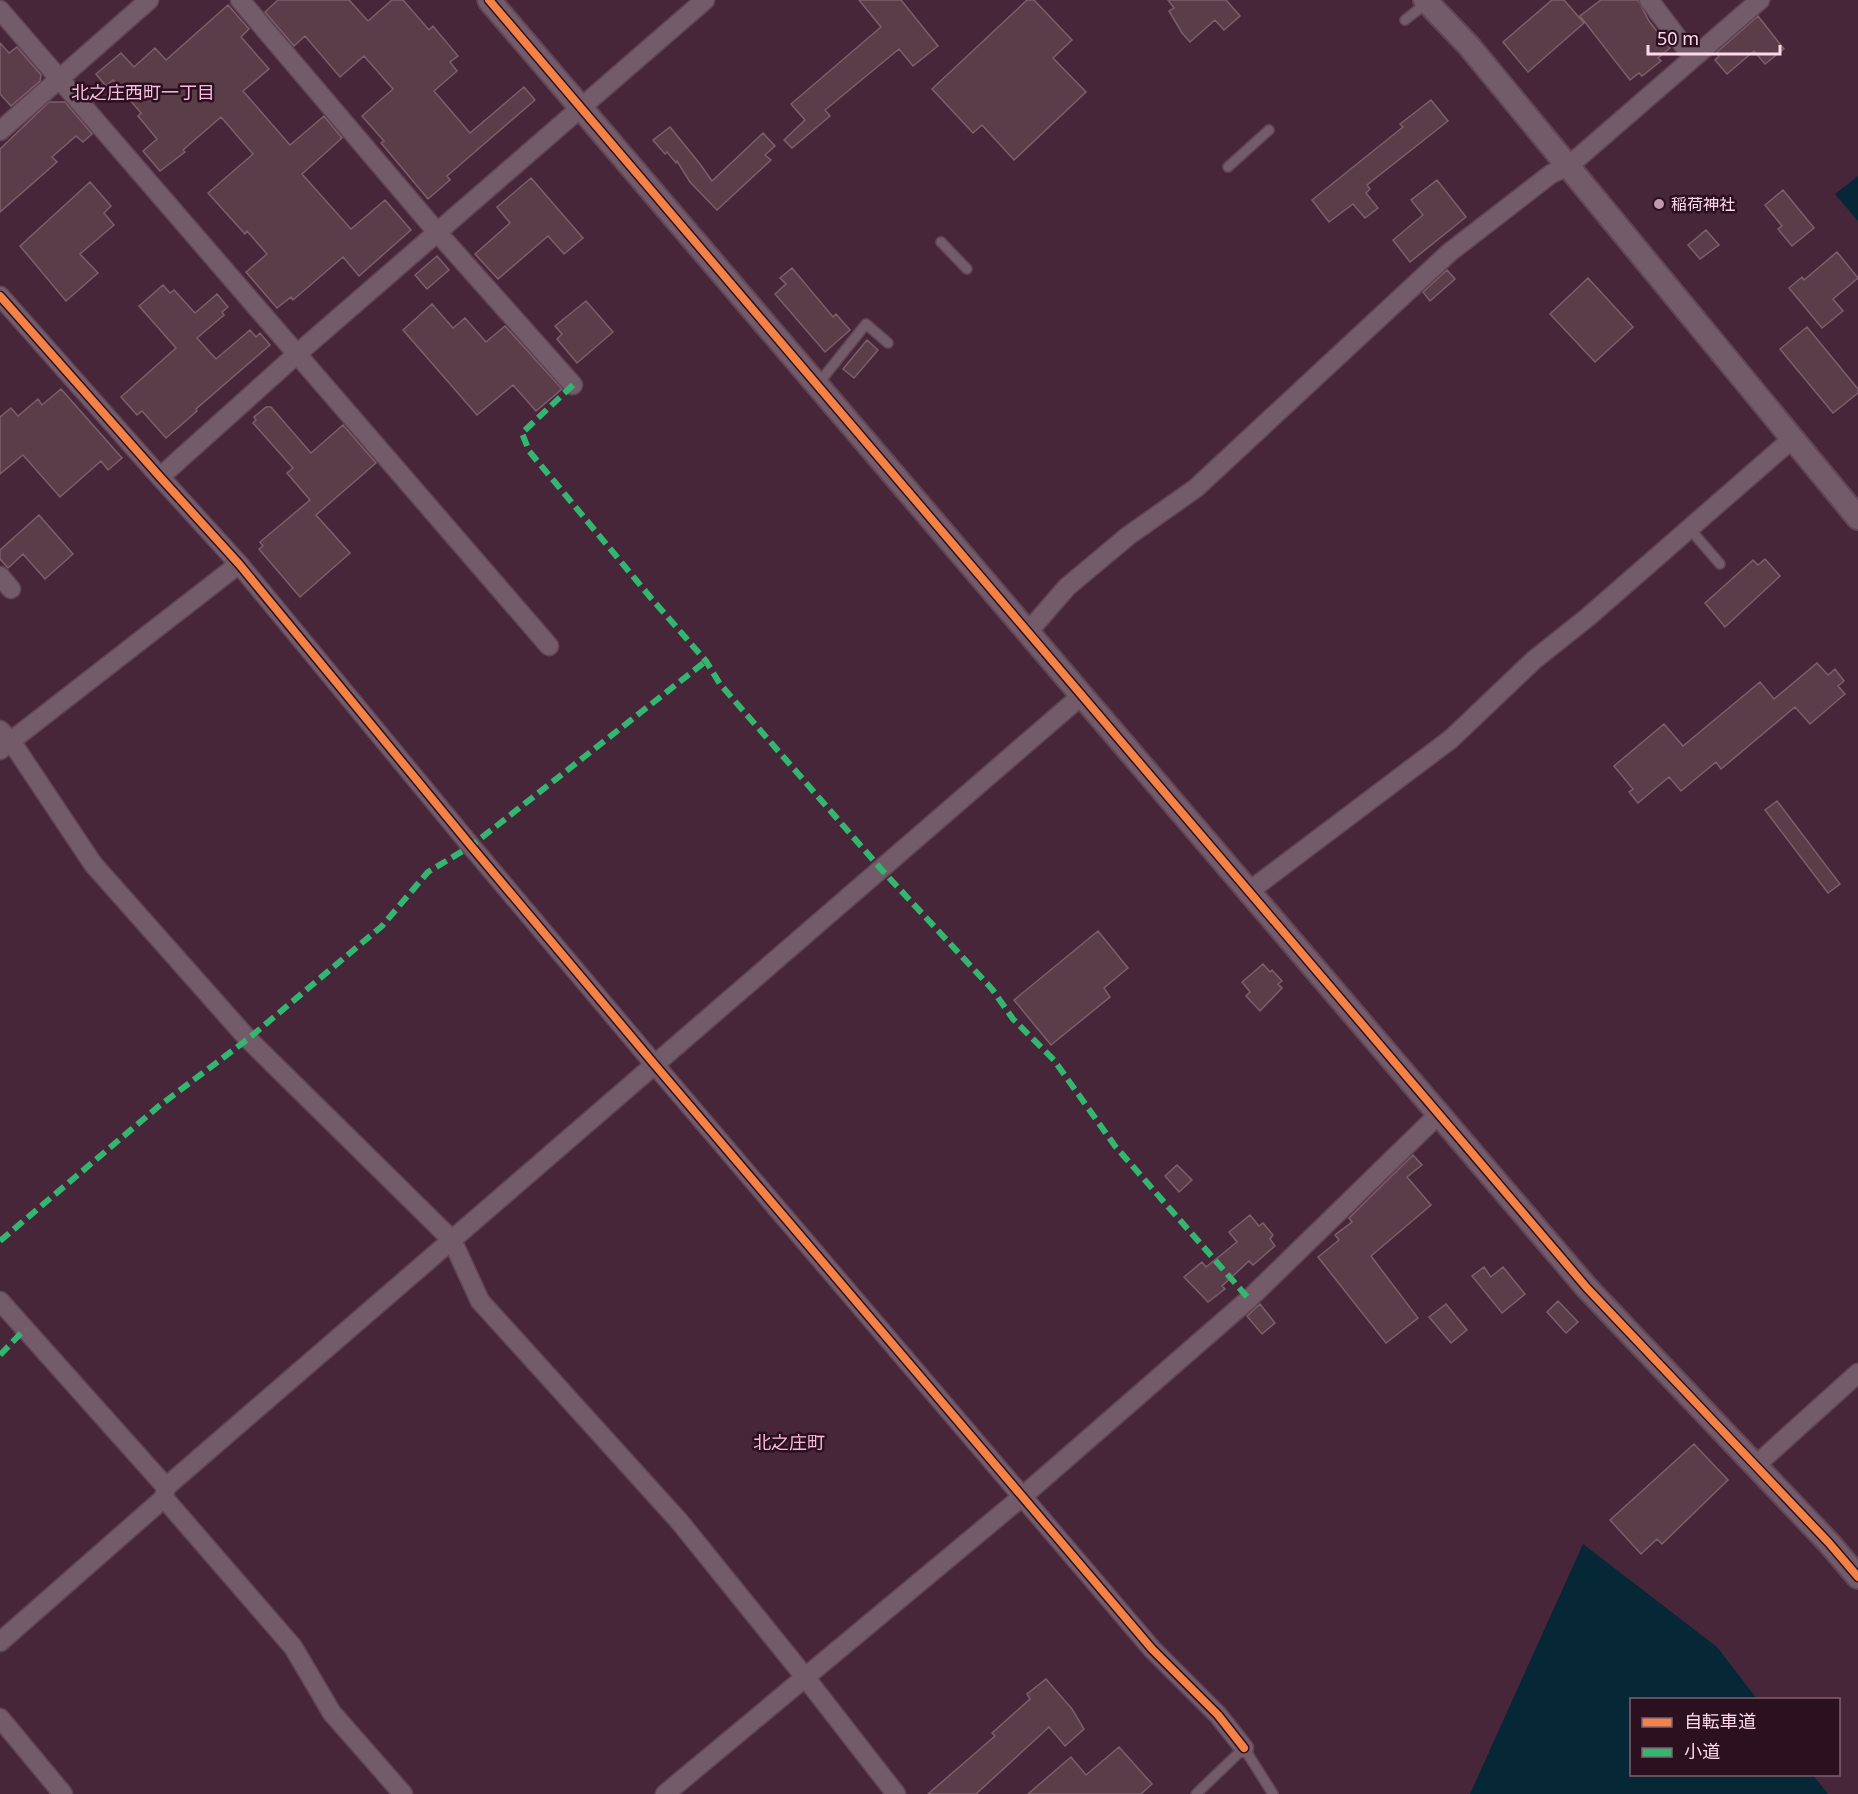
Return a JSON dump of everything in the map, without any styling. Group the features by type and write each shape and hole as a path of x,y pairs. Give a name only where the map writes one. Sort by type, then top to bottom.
{"street":[{"path":"0,131 149,0"},
{"path":"240,0 437,232 573,385"},
{"path":"489,0 1587,1288 1829,1543 1858,1577"},
{"path":"160,477 297,354 581,110 705,0"},
{"path":"1649,0 1693,58"},
{"path":"1028,632 1067,587 1128,536 1196,488 1450,252 1551,174 1568,166 1761,0"},
{"path":"1427,1 1469,46 1858,518"},
{"path":"0,10 549,646"},
{"path":"0,296 239,564 655,1065 1152,1649 1218,1714 1244,1748"},
{"path":"1248,892 1451,739 1534,660 1792,439"},
{"path":"239,564 4,740 93,864 248,1039 452,1240 480,1301 679,1521 896,1794"},
{"path":"0,1642 165,1492 452,1240 1081,696"},
{"path":"666,1794 1023,1496 1249,1299 1439,1114"},
{"path":"0,1301 165,1492 293,1647 332,1713 403,1794"},
{"path":"1755,1466 1858,1373"},
{"path":"0,1718 63,1794"}],"lane":[{"path":"1405,20 1427,1"},
{"path":"1228,167 1269,130"},
{"path":"941,242 967,269"},
{"path":"818,384 867,324 888,343"},
{"path":"1689,528 1720,564"},
{"path":"1196,1794 1244,1748 1273,1794"}],"water":[{"path":"1858,176 1858,221 1835,194"},
{"path":"1583,1544 1717,1647 1756,1698 1630,1698 1630,1776 1814,1776 1828,1794 1470,1794"}],"building":[{"path":"278,0 349,0 368,21 392,0 403,0 429,30 433,26 458,56 450,62 457,71 434,91 470,133 524,87 535,100 447,176 450,180 428,199 381,143 384,141 362,116 393,89 364,56 340,77 305,36 294,46 265,12"},
{"path":"859,0 901,0 938,46 913,66 899,49 825,110 830,116 792,148 784,140 805,120 791,104 881,27"},
{"path":"1027,0 1034,0 1072,40 1053,58 1086,92 1014,160 982,125 973,133 932,89"},
{"path":"1168,0 1226,0 1240,16 1224,30 1215,20 1190,42 1169,11 1174,8"},
{"path":"1552,0 1564,0 1584,23 1528,72 1503,42"},
{"path":"1601,0 1638,0 1649,21 1670,48 1658,58 1661,61 1642,76 1639,73 1630,80 1580,16"},
{"path":"228,5 249,29 241,37 269,69 243,91 290,145 324,116 342,138 302,174 351,229 385,200 411,230 359,276 343,257 293,300 291,297 277,308 246,272 267,254 247,231 245,234 208,193 253,154 221,117 183,150 185,152 160,171 143,151 157,139 138,116 141,113 113,80 106,86 96,74 121,53 134,67 155,48 166,60"},
{"path":"1758,16 1784,49 1765,64 1754,51 1727,74 1715,60 1719,56 1716,53"},
{"path":"0,43 9,53 17,47 41,75 40,81 11,106 0,94"},
{"path":"1431,100 1448,121 1367,185 1370,189 1366,193 1378,208 1365,218 1353,204 1329,222 1312,200 1403,127 1400,124"},
{"path":"49,102 65,102 92,134 83,142 76,136 52,157 57,162 0,212 0,149"},
{"path":"670,127 712,181 763,133 775,146 765,155 771,160 717,210 690,182 677,161 676,163 667,152 665,154 653,140"},
{"path":"531,178 583,238 564,254 548,236 498,279 475,254 510,223 497,207"},
{"path":"1437,180 1466,217 1410,262 1393,240 1423,215 1411,200"},
{"path":"90,182 111,206 104,213 114,225 80,254 98,273 66,301 20,246"},
{"path":"1783,190 1814,228 1792,246 1778,229 1782,226 1765,205"},
{"path":"1706,230 1719,245 1700,259 1688,245"},
{"path":"1837,252 1858,278 1833,299 1843,311 1822,328 1789,288 1802,277 1804,280"},
{"path":"437,256 449,270 427,289 415,275"},
{"path":"792,268 833,317 836,314 850,330 825,352 775,294 786,284 780,278"},
{"path":"1447,270 1455,279 1430,301 1423,292"},
{"path":"1588,278 1633,327 1595,362 1550,314"},
{"path":"163,285 170,293 174,290 195,313 217,294 228,307 222,312 224,315 197,338 216,359 250,330 256,337 260,333 270,345 166,438 142,411 137,415 121,397 176,348 139,306"},
{"path":"586,301 613,332 577,363 557,339 562,334 555,326"},
{"path":"432,304 453,328 465,318 486,342 505,326 562,389 536,411 513,385 477,415 403,330"},
{"path":"1807,327 1858,389 1858,393 1833,413 1780,349"},
{"path":"867,340 878,350 854,378 843,369"},
{"path":"61,389 122,458 108,470 101,461 60,497 23,455 0,474 0,417 11,408 18,416 38,399 42,405"},
{"path":"266,407 271,407 311,453 343,425 376,463 316,515 350,553 300,597 259,549 263,546 260,542 310,500 287,473 293,468 253,423 256,420 254,417"},
{"path":"39,515 73,554 45,579 23,554 8,568 0,559 0,550"},
{"path":"1765,559 1780,576 1725,627 1705,603 1753,560 1758,565"},
{"path":"1817,663 1828,675 1835,669 1844,681 1838,686 1845,694 1810,724 1795,707 1721,769 1716,762 1681,791 1669,777 1638,803 1629,792 1633,789 1614,766 1664,724 1683,746 1760,682 1774,699"},
{"path":"1777,801 1840,884 1828,893 1765,810"},
{"path":"1098,931 1128,968 1104,988 1110,997 1051,1045 1014,1000"},
{"path":"1263,964 1282,981 1278,984 1282,988 1260,1011 1246,996 1250,992 1242,982"},
{"path":"1413,1155 1422,1165 1407,1177 1431,1205 1371,1256 1418,1318 1386,1343 1318,1257 1339,1240 1335,1235 1352,1222 1349,1218"},
{"path":"1177,1165 1192,1180 1179,1192 1165,1176"},
{"path":"1250,1215 1259,1226 1263,1223 1273,1235 1270,1239 1275,1246 1253,1265 1249,1261 1222,1286 1225,1289 1208,1302 1184,1277 1202,1262 1206,1267 1237,1242 1229,1232"},
{"path":"1484,1267 1491,1277 1503,1267 1525,1294 1502,1313 1472,1276"},
{"path":"1558,1301 1578,1322 1566,1333 1547,1312"},
{"path":"1260,1304 1275,1323 1262,1334 1247,1316"},
{"path":"1446,1304 1467,1330 1451,1343 1429,1317"},
{"path":"1694,1444 1728,1480 1662,1544 1657,1539 1641,1554 1610,1520"},
{"path":"1046,1679 1072,1709 1084,1729 1065,1746 1049,1727 976,1794 928,1794 995,1736 992,1733 1030,1699 1027,1694"},
{"path":"1119,1747 1152,1784 1141,1794 1028,1794 1071,1757 1086,1775"}],"marked path":[{"path":"573,385 522,433 529,451 706,661 720,684 881,869 992,989 1013,1019 1054,1060 1115,1146 1249,1299"},
{"path":"0,1241 159,1106 248,1039 382,926 428,872 471,846 706,661"},
{"path":"0,1355 25,1329"}],"cycle path":[{"path":"489,0 1587,1288 1829,1543 1858,1577"},
{"path":"0,296 239,564 655,1065 1152,1649 1218,1715 1244,1748"}],"place":[{"name":"稲荷神社","path":"1659,204"}],"district":[{"name":"北之庄西町一丁目","path":"143,93"},
{"name":"北之庄町","path":"789,1443"}]}
